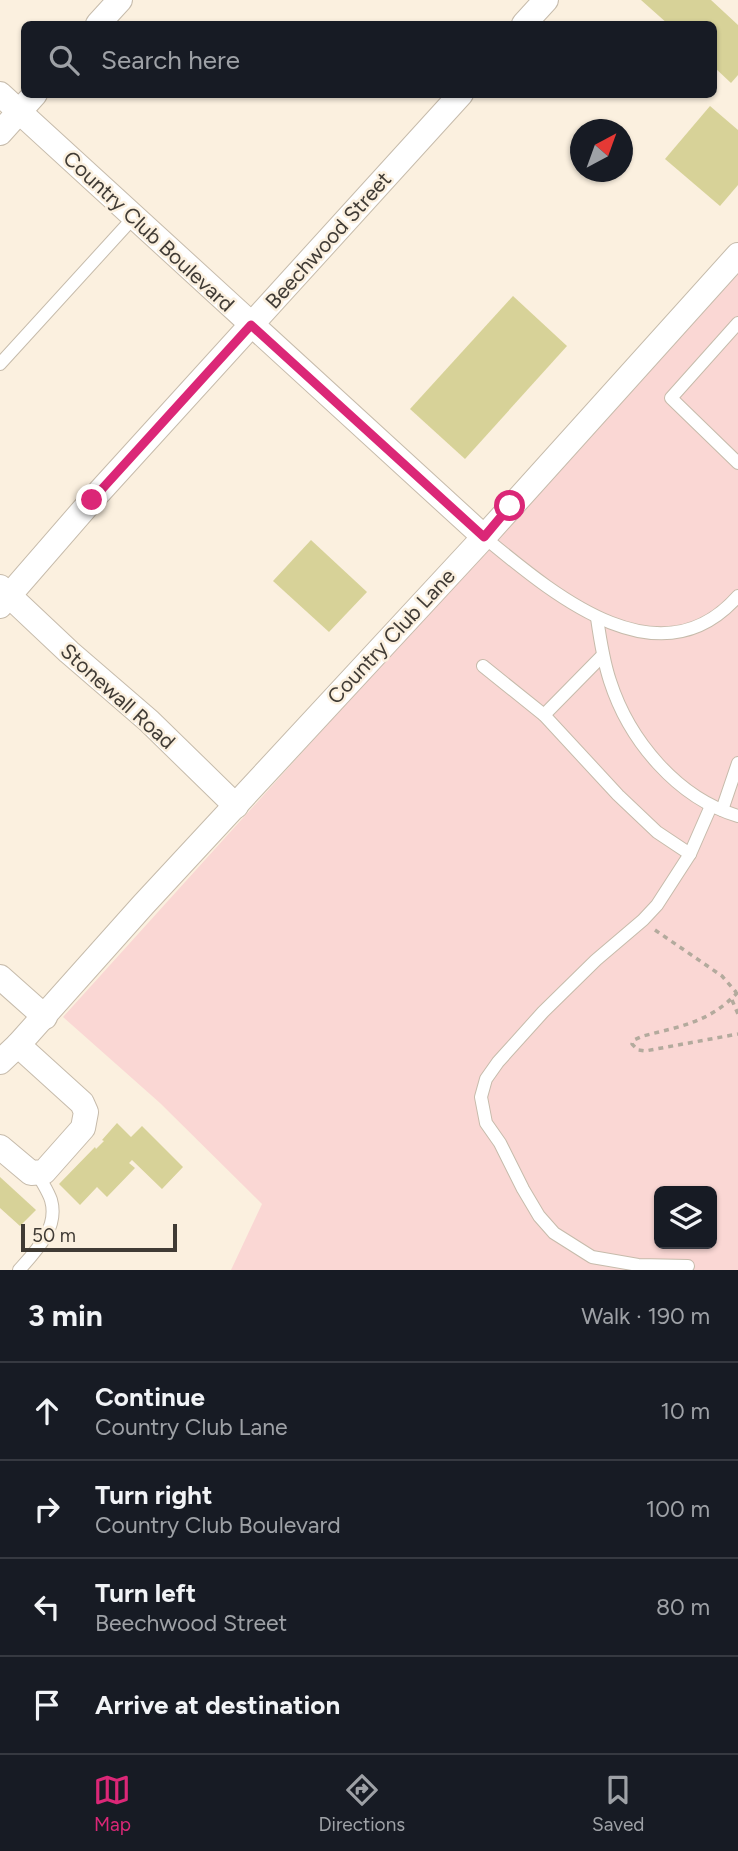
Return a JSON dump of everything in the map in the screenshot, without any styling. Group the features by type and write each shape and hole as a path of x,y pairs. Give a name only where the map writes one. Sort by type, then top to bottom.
{"street":[{"path":"101,21 120,0"},
{"path":"527,21 546,0"},
{"name":"Country Club Boulevard","path":"0,94 28,103 134,217 484,537"},
{"name":"Beechwood Street","path":"3,596 457,98"},
{"path":"0,133 28,103"},
{"name":"Country Club Lane","path":"0,1062 46,1017 143,905 484,537 738,255"},
{"name":"Stonewall Road","path":"3,596 149,721 236,806"},
{"path":"0,977 46,1017"},
{"path":"0,1147 24,1169 38,1174 44,1172 83,1128 86,1112 82,1103 18,1045"}],"lane":[{"path":"0,364 134,217"},
{"path":"738,323 671,398 738,463"},
{"path":"484,537 563,598 597,618 625,627 678,633 713,620 738,596"},
{"path":"597,618 610,681 622,711 639,739 659,764 689,793 738,816"},
{"path":"544,715 603,655"},
{"path":"483,666 544,715 618,795 657,832 690,854"},
{"path":"688,1266 638,1265 592,1257 554,1233 534,1207 500,1143 486,1123 481,1097 486,1079 498,1062 543,1012 596,960 643,920 690,854 717,808 738,763"},
{"path":"19,1270 41,1245 53,1220 51,1200 38,1174"}],"path":[{"path":"643,920 722,976 737,992 732,1000 712,1015 634,1040 632,1044 635,1049 645,1051 738,1034"},
{"path":"732,1000 738,1014"}],"shaded area":[{"path":"738,270 738,1270 231,1270 262,1204 160,1103 63,1017"}],"building":[{"path":"641,0 711,0 738,25 738,75 731,83 717,70 717,21 665,21"},
{"path":"710,106 738,130 738,185 720,206 665,159"},
{"path":"513,296 567,346 465,459 410,409"},
{"path":"311,540 367,592 329,632 273,581"},
{"path":"117,1123 131,1137 142,1126 183,1167 162,1189 132,1160 129,1163 135,1168 107,1197 97,1187 80,1205 59,1184 104,1141 102,1140"},
{"path":"0,1177 36,1210 20,1226 0,1208"}],"route":[{"path":"92,500 251,325 484,537 510,506"}]}
